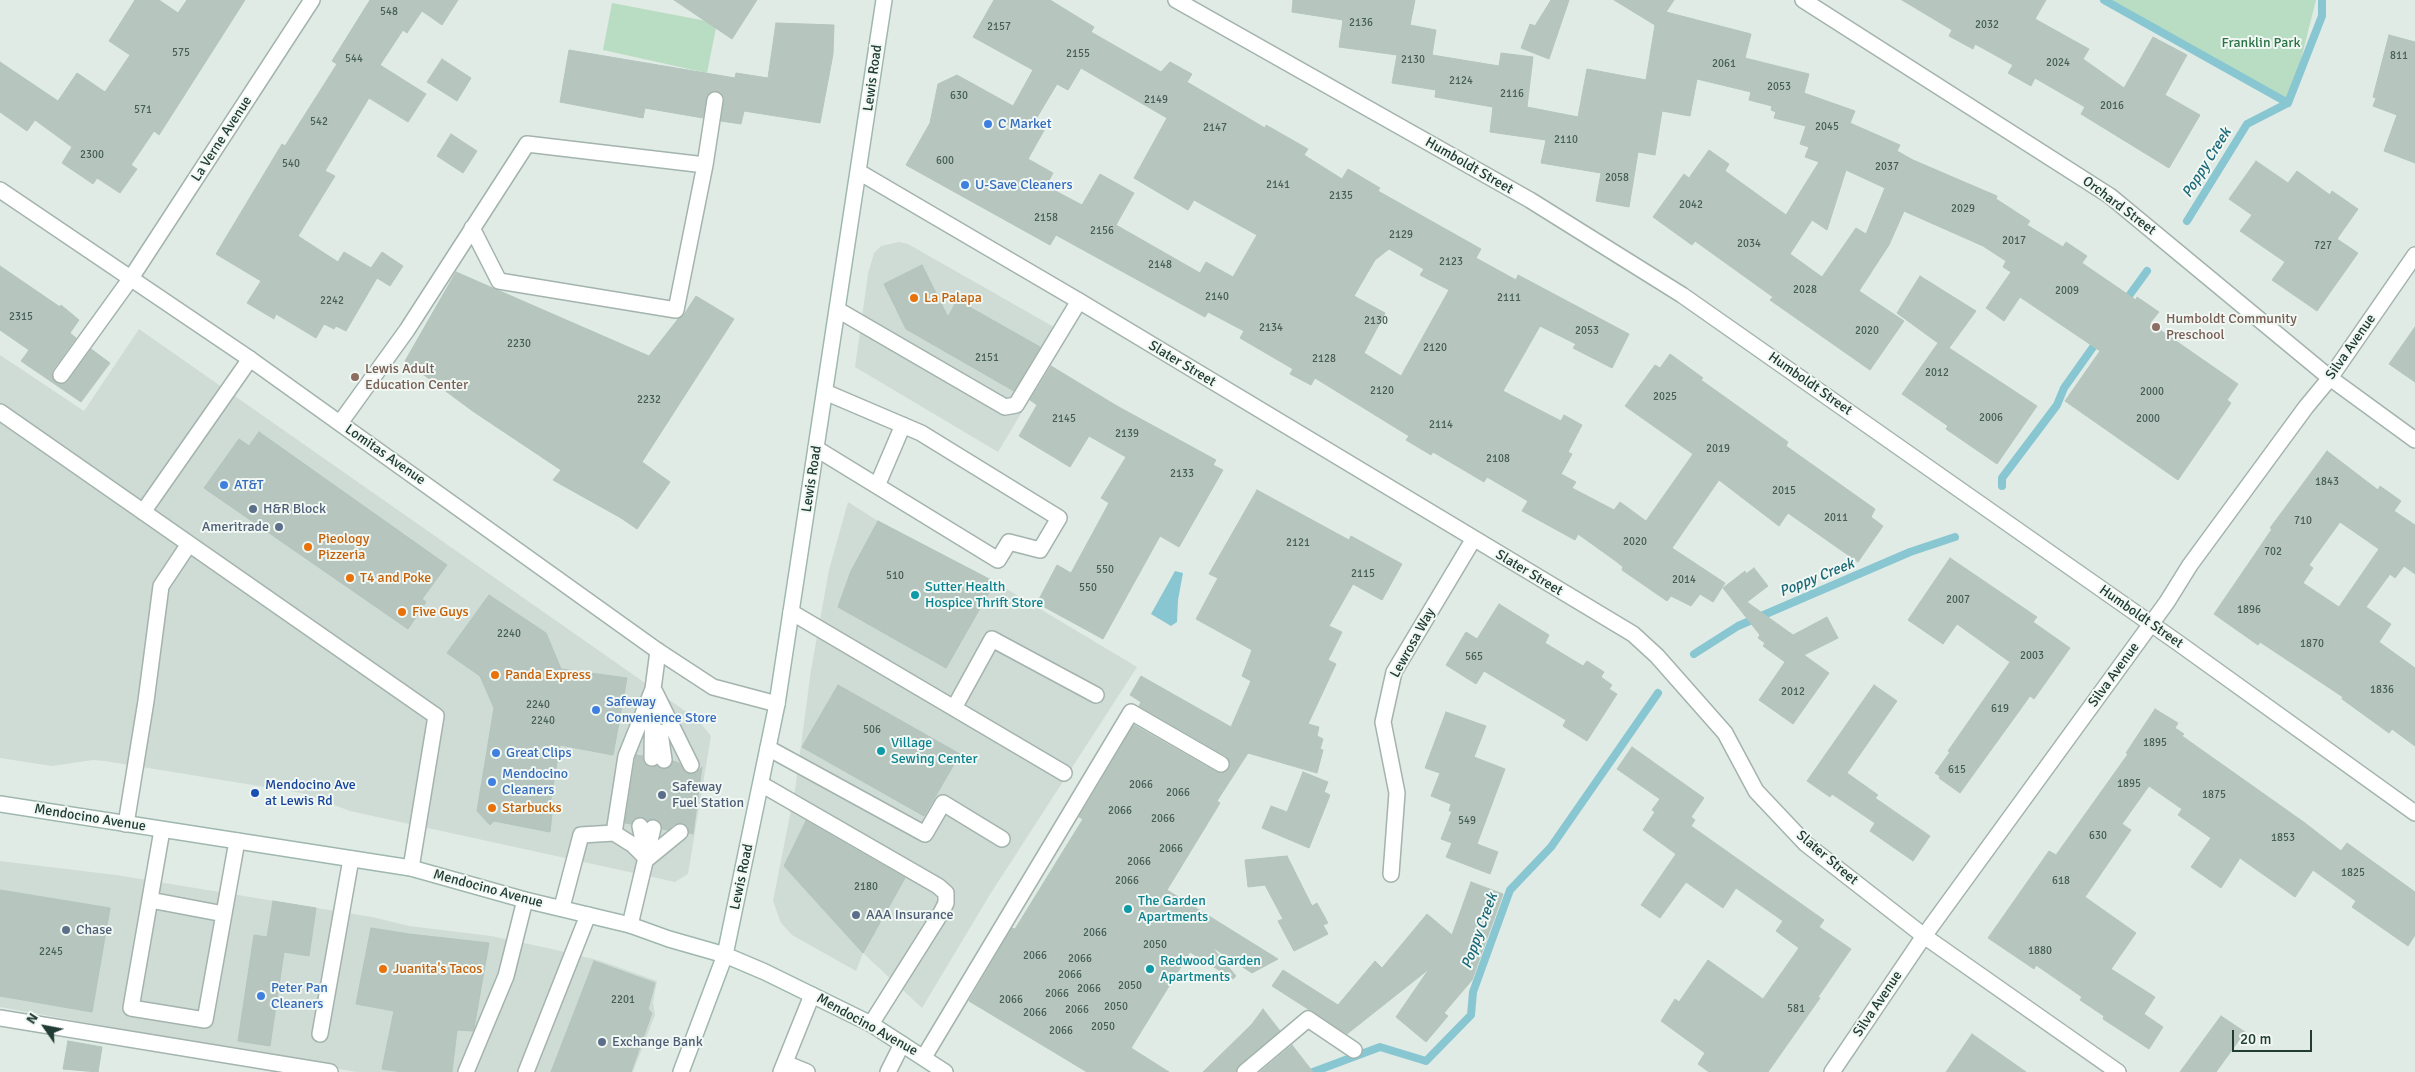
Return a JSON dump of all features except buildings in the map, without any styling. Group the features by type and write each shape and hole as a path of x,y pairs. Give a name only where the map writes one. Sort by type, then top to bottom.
{"street":[{"name":"La Verne Avenue","path":"60,375 131,278 312,0"},
{"name":"Lewis Road","path":"681,1072 725,955 777,704 884,0"},
{"name":"Humboldt Street","path":"1176,0 1530,200 1682,295 2151,624 2415,813"},
{"name":"Orchard Street","path":"1803,0 2110,196 2330,378 2415,440"},
{"path":"472,228 499,281 676,310 705,164 715,100"},
{"path":"340,423 407,330 527,144 705,164"},
{"name":"Slater Street","path":"859,172 1079,301 1473,540 1633,634 1657,656 1725,733 1756,791 1806,844 1924,936 2118,1072"},
{"name":"Lomitas Avenue","path":"0,190 250,359 658,651 713,687 777,704"},
{"name":"Silva Avenue","path":"1832,1072 1924,936 2151,624 2190,565 2306,407 2330,378 2415,255"},
{"path":"838,310 1005,407 1016,406 1079,301"},
{"path":"143,512 250,359"},
{"path":"817,449 998,560 1009,542 1040,550 1059,518 920,433 825,392"},
{"path":"0,412 436,716 411,868"},
{"path":"877,486 903,425"},
{"name":"Lewrosa Way","path":"1391,874 1398,793 1383,722 1394,672 1473,540"},
{"path":"126,824 146,701 161,586 189,544"},
{"path":"791,612 1064,773"},
{"path":"954,708 992,640 1096,695"},
{"path":"614,833 626,756 653,689 658,651"},
{"path":"653,689 671,761 653,689"},
{"path":"924,1057 1131,712 1221,764"},
{"path":"768,748 925,834 943,804 1002,839"},
{"path":"761,784 938,886 946,894 946,902 942,913 871,1024"},
{"name":"Mendocino Avenue","path":"0,804 411,868 525,900 630,924 669,939 725,955 812,995 871,1024 945,1072"},
{"path":"630,924 647,859 660,829 647,859"},
{"path":"162,830 131,1008 205,1020 237,841"},
{"path":"562,907 581,835 614,833 633,845 647,859"},
{"path":"320,1034 351,859"},
{"path":"150,900 224,914"},
{"path":"466,1072 506,976 525,900"},
{"path":"526,1072 588,915"},
{"path":"807,1072 783,1068 812,995"},
{"path":"0,1018 330,1072"},
{"path":"1245,1072 1308,1019 1354,1050"},
{"path":"888,1072 902,1044"}],"shaded area":[{"path":"899,242 908,244 1068,335 998,452 855,367 868,274 874,253 881,246"},
{"path":"139,329 698,720 711,736 688,874 675,882 350,811 302,793 105,761 93,760 52,766 0,758 0,355 84,411"},
{"path":"848,502 878,521 995,582 1137,667 989,896 922,1008 863,953 856,971 792,935 781,923 773,901 795,790 811,670 829,570"},
{"path":"0,861 116,875 372,917 409,926 491,936 552,949 601,961 657,981 653,1002 655,1015 633,1072 356,1072 0,1007"}],"green space":[{"name":"Franklin Park","path":"2101,0 2316,0 2289,107"},
{"path":"612,3 717,23 707,73 603,50"}],"water":[{"path":"1175,571 1183,573 1178,600 1177,622 1171,626 1151,614"}],"waterway":[{"path":"2104,0 2288,103"},
{"name":"Poppy Creek","path":"2187,221 2247,124 2288,103 2322,16 2322,0"},
{"name":"Poppy Creek","path":"2123,304 2147,271"},
{"name":"Poppy Creek","path":"2002,486 2002,478 2057,405 2064,388 2098,340"},
{"name":"Poppy Creek","path":"1694,654 1738,626 1910,552 1955,537"},
{"name":"Poppy Creek","path":"1313,1072 1380,1047 1426,1061 1471,1015 1473,992 1510,890 1551,847 1658,693"}],"place":[{"name":"C Market","path":"988,124"},
{"name":"U-Save Cleaners","path":"965,185"},
{"name":"La Palapa","path":"914,298"},
{"name":"Humboldt Community Preschool","path":"2156,327"},
{"name":"Lewis Adult Education Center","path":"355,377"},
{"name":"AT&T","path":"224,485"},
{"name":"H&R Block","path":"253,509"},
{"name":"Ameritrade","path":"279,527"},
{"name":"Pieology Pizzeria","path":"308,547"},
{"name":"T4 and Poke","path":"350,578"},
{"name":"Sutter Health Hospice Thrift Store","path":"915,595"},
{"name":"Five Guys","path":"402,612"},
{"name":"Panda Express","path":"495,675"},
{"name":"Safeway Convenience Store","path":"596,710"},
{"name":"Village Sewing Center","path":"881,751"},
{"name":"Great Clips","path":"496,753"},
{"name":"Mendocino Cleaners","path":"492,782"},
{"name":"Mendocino Ave at Lewis Rd","path":"255,793"},
{"name":"Safeway Fuel Station","path":"662,795"},
{"name":"Starbucks","path":"492,808"},
{"name":"The Garden Apartments","path":"1128,909"},
{"name":"AAA Insurance","path":"856,915"},
{"name":"Chase","path":"66,930"},
{"name":"Juanita's Tacos","path":"383,969"},
{"name":"Redwood Garden Apartments","path":"1150,969"},
{"name":"Peter Pan Cleaners","path":"261,996"},
{"name":"Exchange Bank","path":"602,1042"}]}
